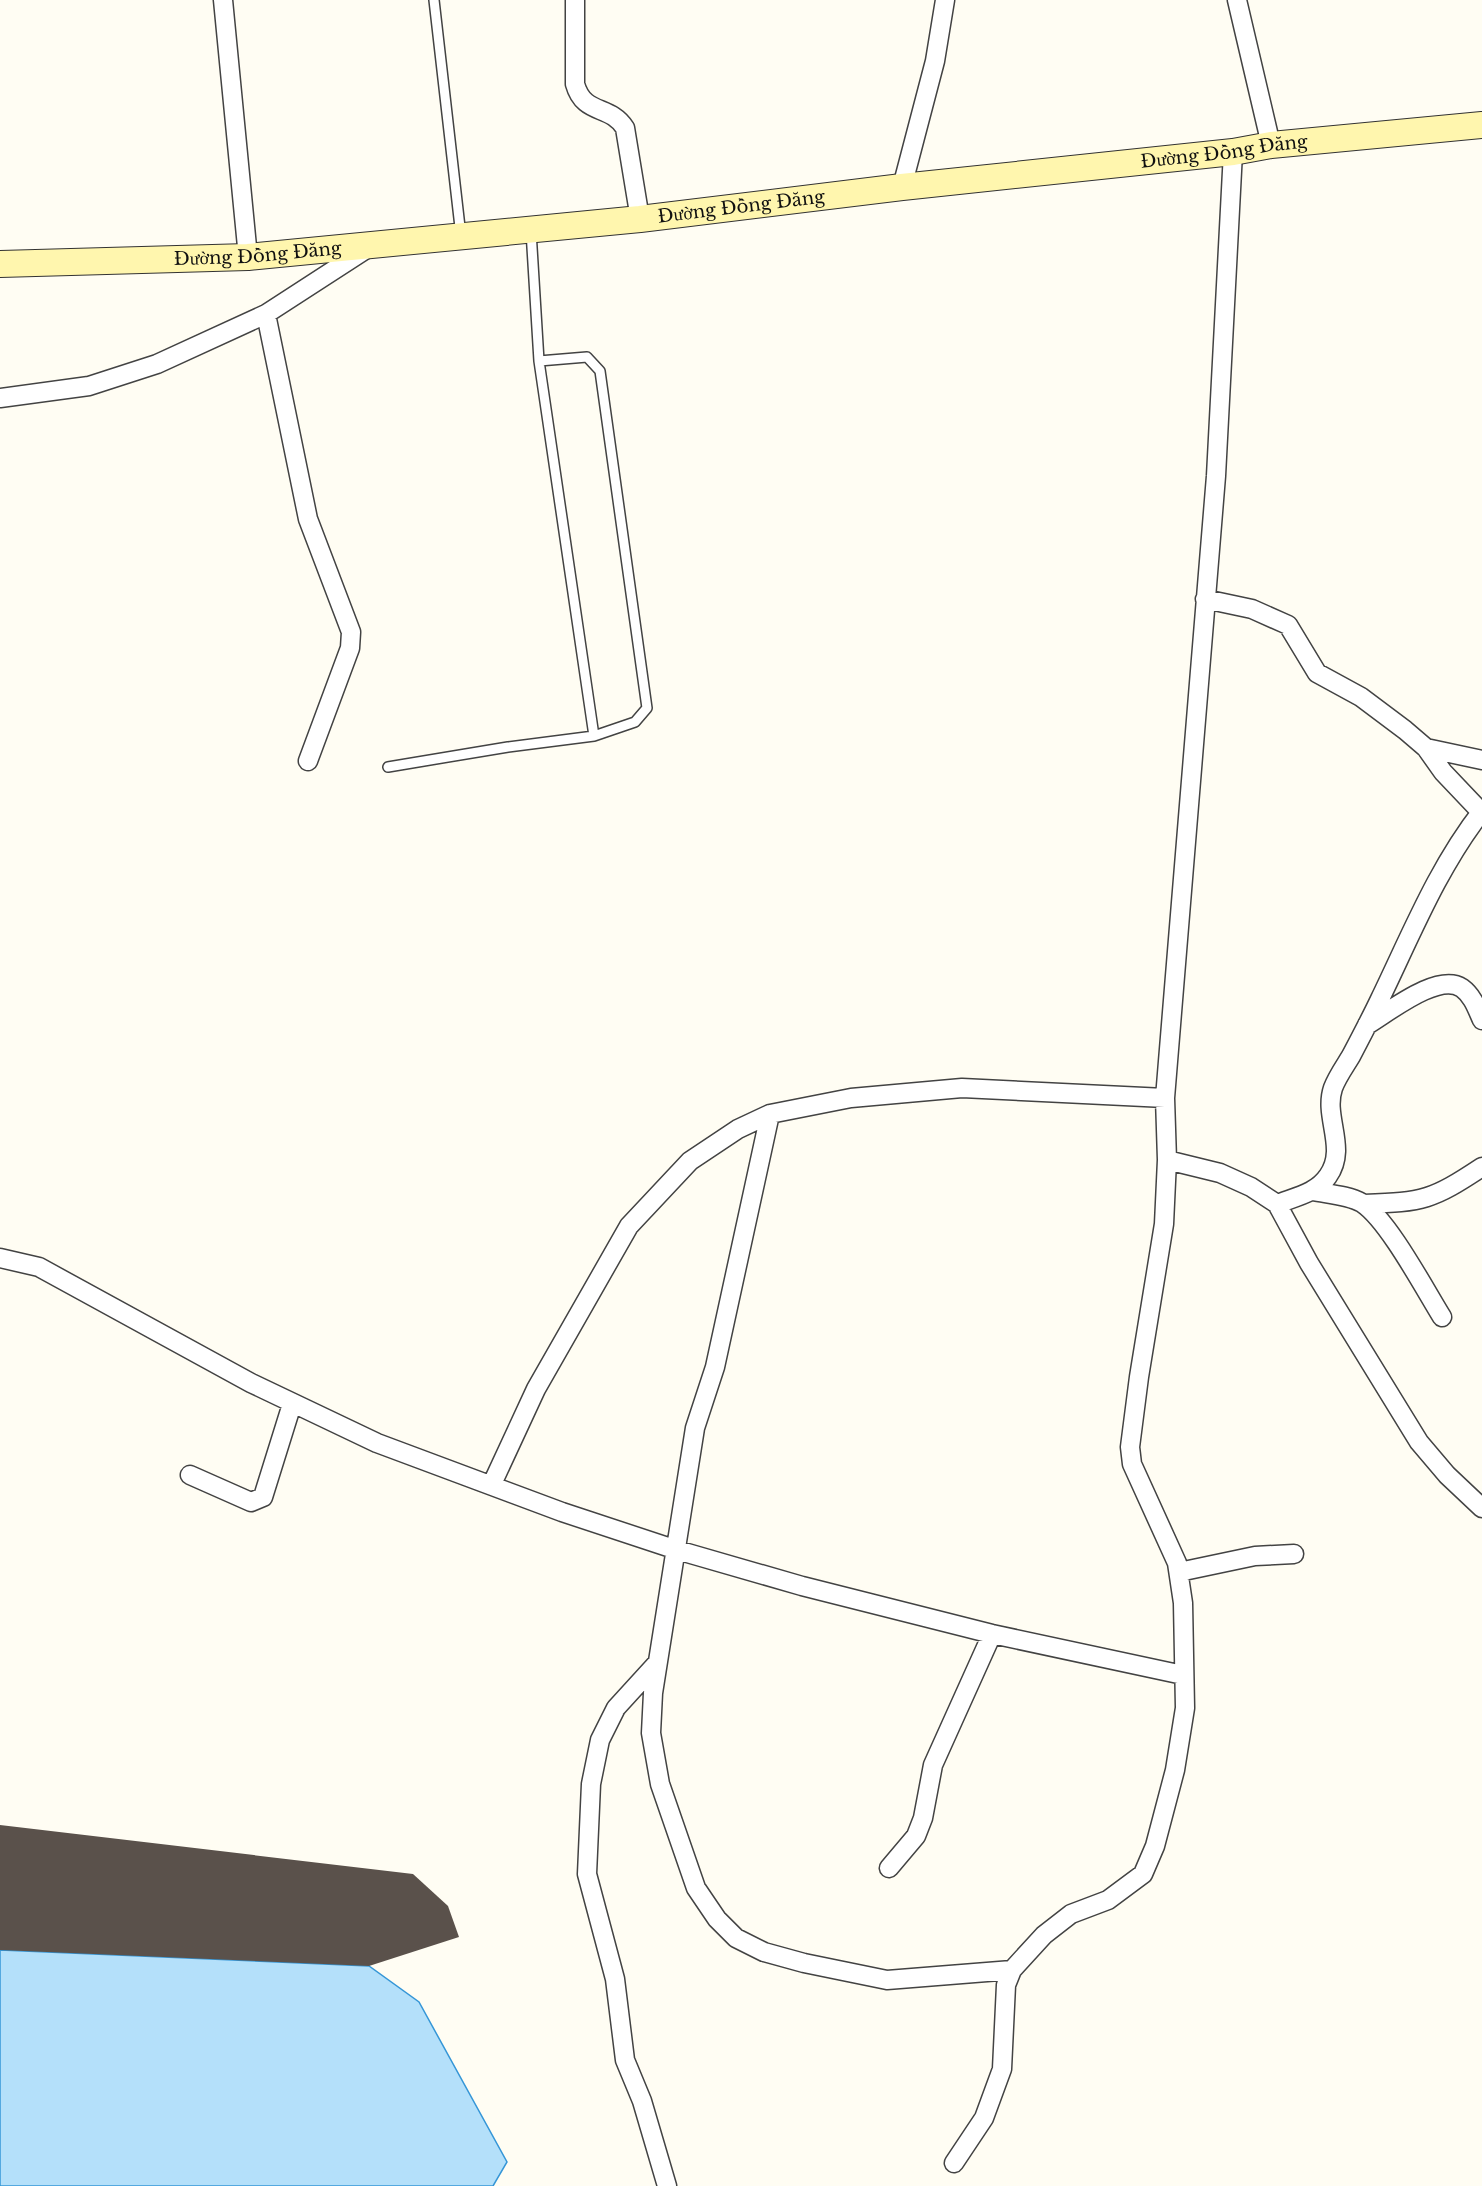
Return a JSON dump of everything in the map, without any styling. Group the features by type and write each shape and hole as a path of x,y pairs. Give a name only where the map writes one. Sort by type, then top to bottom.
{"main road":[{"name":"Đường Đồng Đăng","path":"0,264 248,257 372,246 640,219 902,187 1233,152 1271,145 1482,125"}],"street":[{"path":"223,0 248,257"},
{"path":"574,0 575,84 578,95 585,104 620,120 625,128 640,219"},
{"path":"902,187 935,61 945,0"},
{"path":"1237,0 1271,145"},
{"path":"954,2163 984,2118 1002,2069 1006,1986 1012,1970 1044,1935 1071,1914 1108,1900 1143,1874 1155,1846 1175,1770 1185,1708 1183,1603 1179,1572 1132,1464 1130,1447 1164,1224 1167,1160 1165,1098 1216,476 1233,152"},
{"path":"0,398 100,382 157,364 266,314 372,246"},
{"path":"266,314 308,519 351,632 350,648 308,761"},
{"path":"1205,599 1252,609 1288,625 1317,673 1361,697 1426,748 1443,772 1482,811 1417,920 1367,1024 1333,1087 1331,1096 1338,1148 1335,1163 1328,1178 1313,1191 1277,1203"},
{"path":"1426,748 1482,760"},
{"path":"1367,1024 1438,984 1462,988 1472,998 1482,1020"},
{"path":"492,1484 537,1389 629,1226 690,1161 738,1129 770,1114 851,1098 962,1088 1165,1098"},
{"path":"770,1114 715,1367 695,1428 658,1662 651,1733 660,1784 696,1888 717,1919 736,1938 765,1952 804,1964 887,1980 1012,1970"},
{"path":"1167,1160 1220,1173 1251,1186 1277,1203 1309,1263 1419,1442 1447,1475 1482,1508"},
{"path":"1364,1204 1410,1203 1432,1198 1482,1167"},
{"path":"1313,1191 1354,1199 1364,1204 1386,1230 1442,1317"},
{"path":"0,1258 39,1267 292,1404 378,1443 562,1512 677,1550 802,1586 992,1635 1183,1675"},
{"path":"190,1475 251,1502 259,1501 263,1497 292,1404"},
{"path":"1179,1572 1255,1556 1294,1554"},
{"path":"889,1868 916,1836 923,1818 933,1765 992,1635"},
{"path":"658,1662 616,1708 600,1740 591,1784 587,1874 615,1979 625,2060 642,2101 667,2186"}],"lane":[{"path":"434,0 461,236"},
{"path":"531,229 539,361 594,736"},
{"path":"388,767 508,747 594,736 635,722 648,708 600,371 587,357 539,361"}],"water":[{"path":"0,1950 369,1966 419,2002 507,2162 493,2186 0,2186"}],"building":[{"path":"0,1825 413,1874 448,1906 459,1937 369,1966 0,1950"}]}
